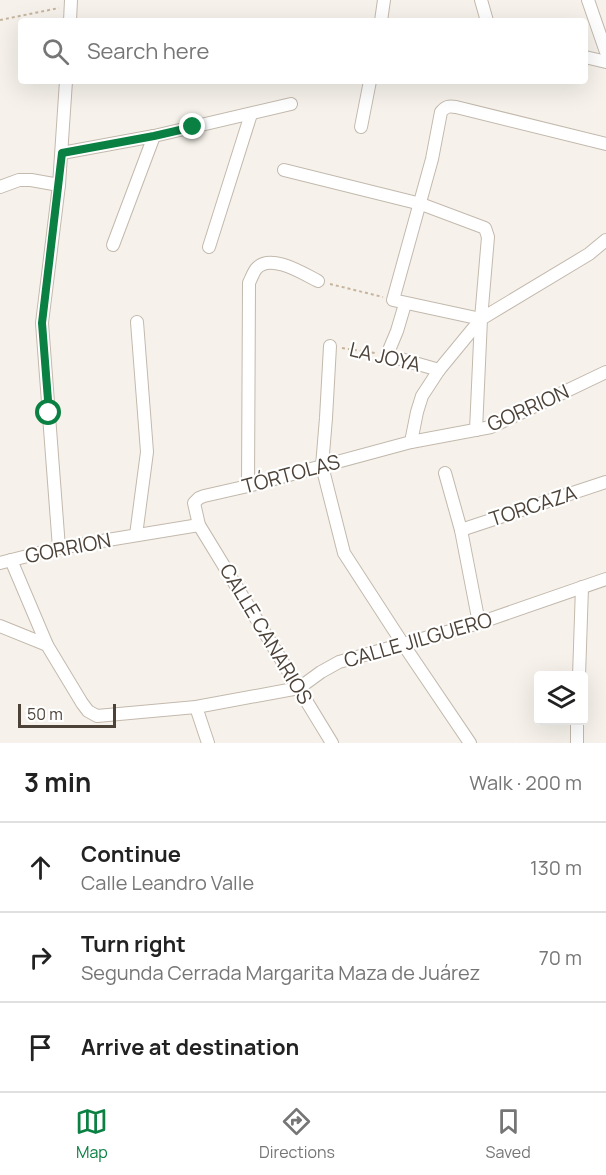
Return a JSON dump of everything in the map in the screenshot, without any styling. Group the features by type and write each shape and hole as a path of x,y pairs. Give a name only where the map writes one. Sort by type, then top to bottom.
{"street":[{"path":"381,18 384,0"},
{"path":"481,0 486,18"},
{"path":"588,0 606,52"},
{"path":"70,18 71,3"},
{"path":"588,58 606,63"},
{"path":"59,548 42,323 59,185 66,84"},
{"path":"361,127 369,84"},
{"path":"62,153 154,136 291,104"},
{"path":"387,355 398,331 399,302 441,112 444,108 456,107 606,144"},
{"path":"209,247 251,114"},
{"path":"113,245 154,136"},
{"path":"284,170 421,204 485,228 488,237 481,319 476,430"},
{"path":"0,187 19,180 59,185"},
{"path":"411,442 419,404 439,370 481,319 589,254 606,240"},
{"path":"248,486 249,282 256,269 271,263 288,266 318,281"},
{"path":"399,302 481,319"},
{"path":"136,535 147,452 137,322"},
{"path":"330,346 322,466 344,553 470,743"},
{"name":"LA JOYA","path":"387,355 439,370"},
{"name":"GORRION","path":"411,442 491,427 606,372"},
{"name":"TÓRTOLAS","path":"199,525 194,503 204,496 411,442"},
{"path":"445,473 460,530 479,623"},
{"name":"TORCAZA","path":"460,530 606,482"},
{"name":"GORRION","path":"5,561 59,548 199,525"},
{"name":"CALLE CANARIOS","path":"199,525 332,743"},
{"path":"5,561 47,645"},
{"name":"CALLE JILGUERO","path":"47,645 82,703 92,714 106,716 196,708 299,688 339,662 479,623 606,579"},
{"path":"579,671 582,587"},
{"path":"0,626 47,645"},
{"path":"196,708 208,743"},
{"path":"577,725 577,743"}],"path":[{"path":"0,20 71,3"},
{"path":"318,281 399,302"},
{"name":"LA JOYA","path":"330,346 387,355"}],"route":[{"path":"49,413 42,323 62,153 193,127"}]}
